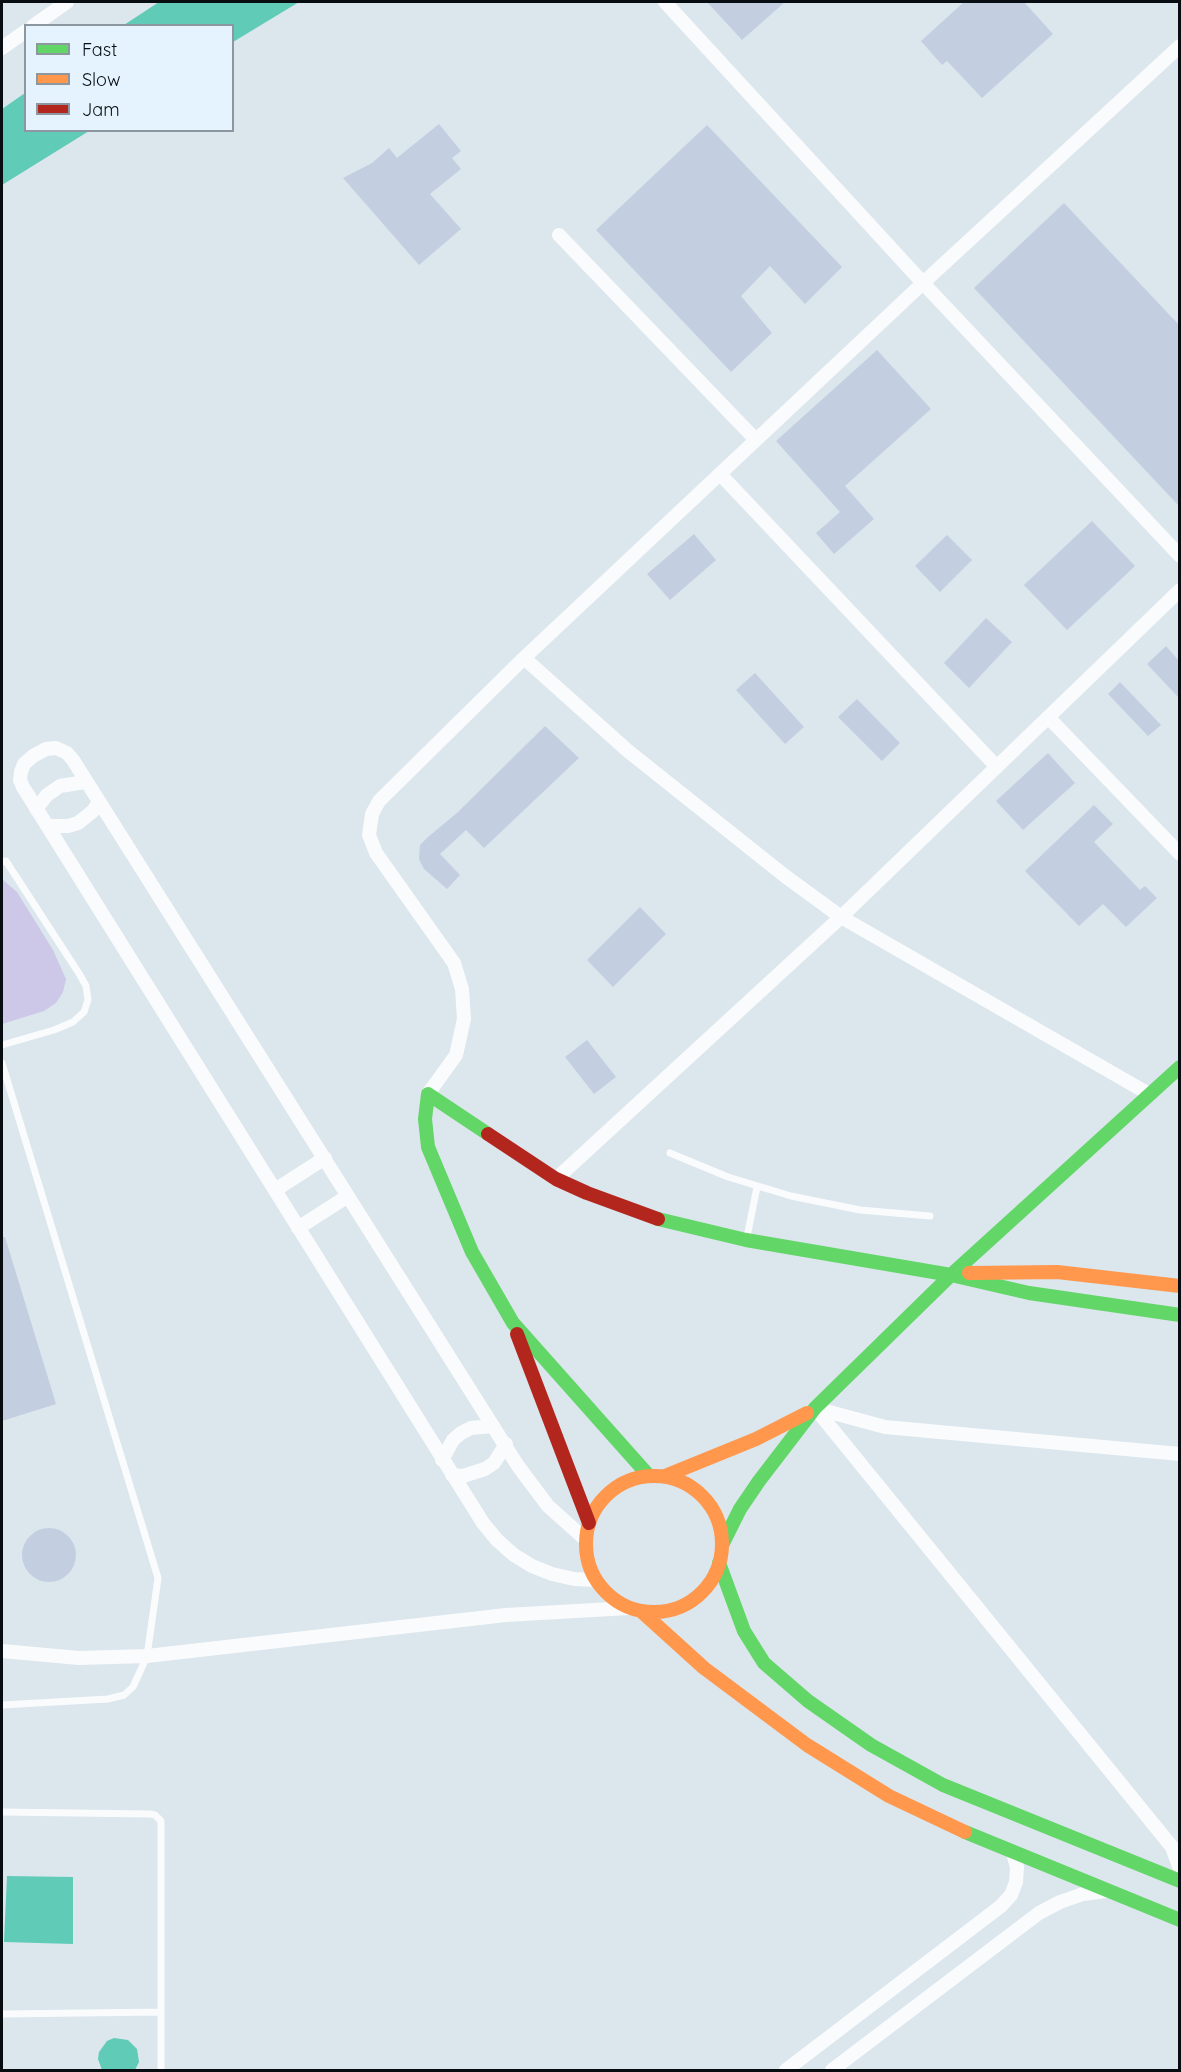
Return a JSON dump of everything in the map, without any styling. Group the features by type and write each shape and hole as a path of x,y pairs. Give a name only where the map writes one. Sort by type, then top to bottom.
{"street":[{"path":"36,24 67,2"},
{"path":"665,2 923,283 1179,556"},
{"path":"2,48 24,32"},
{"path":"589,1523 513,1323 472,1252 428,1148 424,1119 428,1094 456,1055 464,1019 462,989 454,963 376,853 369,835 372,814 379,801 524,658 1179,46"},
{"path":"559,235 756,440"},
{"path":"720,474 997,766"},
{"path":"556,1179 841,917 1179,590"},
{"path":"524,658 628,751 784,876 841,917 1149,1094"},
{"path":"1048,717 1179,854"},
{"path":"585,1539 560,1517 532,1487 67,753 56,748 46,749 33,756 24,764 20,780 36,809 483,1523 514,1555 532,1566 574,1579 596,1580"},
{"path":"36,809 47,795 60,786 85,782"},
{"path":"48,826 68,826 78,823 93,811 99,802"},
{"path":"722,1545 740,1509 759,1481 815,1408 951,1275 1179,1067"},
{"path":"428,1094 556,1179 650,1217 746,1240 951,1275 1068,1300 1179,1315"},
{"path":"275,1190 325,1158"},
{"path":"298,1228 348,1197"},
{"path":"951,1275 987,1272 1057,1272 1179,1286"},
{"path":"513,1323 649,1476"},
{"path":"815,1408 1172,1847 1179,1869"},
{"path":"665,1476 756,1439 815,1408 885,1427 1179,1454"},
{"path":"442,1460 453,1440 461,1433 471,1428 493,1426"},
{"path":"452,1475 463,1476 484,1469 494,1463 506,1444"},
{"path":"2,1651 79,1658 147,1656 506,1615 635,1609 661,1612 680,1607 697,1596 711,1581 719,1563 722,1545 720,1526 712,1508 700,1493 684,1482 665,1476 629,1480 612,1490 598,1505 589,1523 585,1539 587,1560 596,1580 610,1597 635,1609 704,1668 807,1745 889,1796 1013,1853 1179,1920"},
{"path":"719,1563 744,1631 764,1663 808,1701 862,1739 943,1785 1179,1881"},
{"path":"786,2070 1001,1906 1011,1895 1016,1882 1017,1867 1013,1853"},
{"path":"832,2070 1039,1913 1083,1894 1106,1891"}],"lane":[{"path":"2,862 6,861 80,975 86,986 88,1000 84,1012 73,1022 2,1045"},
{"path":"2,1063 158,1578 147,1656 133,1687 124,1695 108,1699 2,1705"},
{"path":"670,1153 757,1187 836,1206 894,1214 930,1216"},
{"path":"746,1240 757,1187"},
{"path":"2,1812 150,1814 159,1818 162,1824 161,2070"},
{"path":"2,2014 161,2012"}],"shaded area":[{"path":"159,2 299,2 234,41 234,24 126,24"},
{"path":"24,94 24,132 87,132 2,185 2,109"},
{"path":"2,879 17,892 53,950 66,979 63,992 56,1003 44,1011 2,1024"},
{"path":"7,1876 73,1877 73,1944 4,1942"},
{"path":"114,2038 128,2040 137,2049 139,2062 135,2070 102,2070 98,2059 99,2052 107,2041"}],"building":[{"path":"707,2 785,2 742,40"},
{"path":"964,2 1024,2 1053,34 982,98 947,61 942,65 921,41"},
{"path":"439,124 461,151 452,158 461,169 430,194 461,229 419,265 343,178 372,163 389,148 397,158"},
{"path":"707,125 842,267 805,304 770,266 741,296 772,333 731,372 596,230"},
{"path":"1064,203 1179,325 1179,506 974,288"},
{"path":"877,350 931,409 845,486 874,519 834,554 816,533 840,512 776,441"},
{"path":"1092,521 1135,566 1067,630 1024,585"},
{"path":"694,534 716,560 670,600 647,574"},
{"path":"947,535 972,560 940,592 915,566"},
{"path":"986,618 1012,642 969,688 944,663"},
{"path":"1166,646 1179,661 1179,698 1147,664"},
{"path":"755,673 804,727 785,744 736,690"},
{"path":"1120,682 1161,725 1148,736 1108,694"},
{"path":"857,699 900,743 882,761 838,717"},
{"path":"545,726 579,758 484,848 466,830 440,854 460,875 447,889 424,869 419,859 420,845 458,812"},
{"path":"1048,753 1075,783 1023,830 996,801"},
{"path":"1094,805 1113,824 1094,842 1140,890 1145,886 1157,898 1126,927 1103,904 1079,926 1025,871"},
{"path":"640,907 666,934 613,987 587,960"},
{"path":"587,1040 616,1077 594,1094 565,1057"},
{"path":"2,1237 5,1237 56,1404 2,1421"},
{"path":"49,1528 68,1536 76,1555 68,1574 49,1582 30,1574 22,1555 30,1536"}],"traffic: fast":[{"path":"722,1545 740,1509 759,1481 815,1408 951,1275 1180,1067"},
{"path":"488,1134 428,1094 425,1119 428,1147 472,1252 513,1323 649,1476"},
{"path":"658,1219 746,1240 951,1275 1029,1293 1180,1315"},
{"path":"719,1563 744,1631 764,1663 808,1701 871,1745 943,1785 1180,1881"},
{"path":"965,1832 1180,1920"}],"traffic: slow":[{"path":"969,1273 1057,1272 1180,1286"},
{"path":"665,1476 756,1439 807,1413"},
{"path":"654,1476 680,1481 702,1496 717,1518 722,1544 717,1570 702,1592 680,1607 654,1612 628,1607 606,1592 591,1570 586,1544 591,1518 606,1496 628,1481 654,1476"},
{"path":"641,1611 704,1668 807,1745 889,1796 965,1832"}],"traffic: jam":[{"path":"488,1134 556,1179 658,1219"},
{"path":"517,1334 589,1523"}]}
